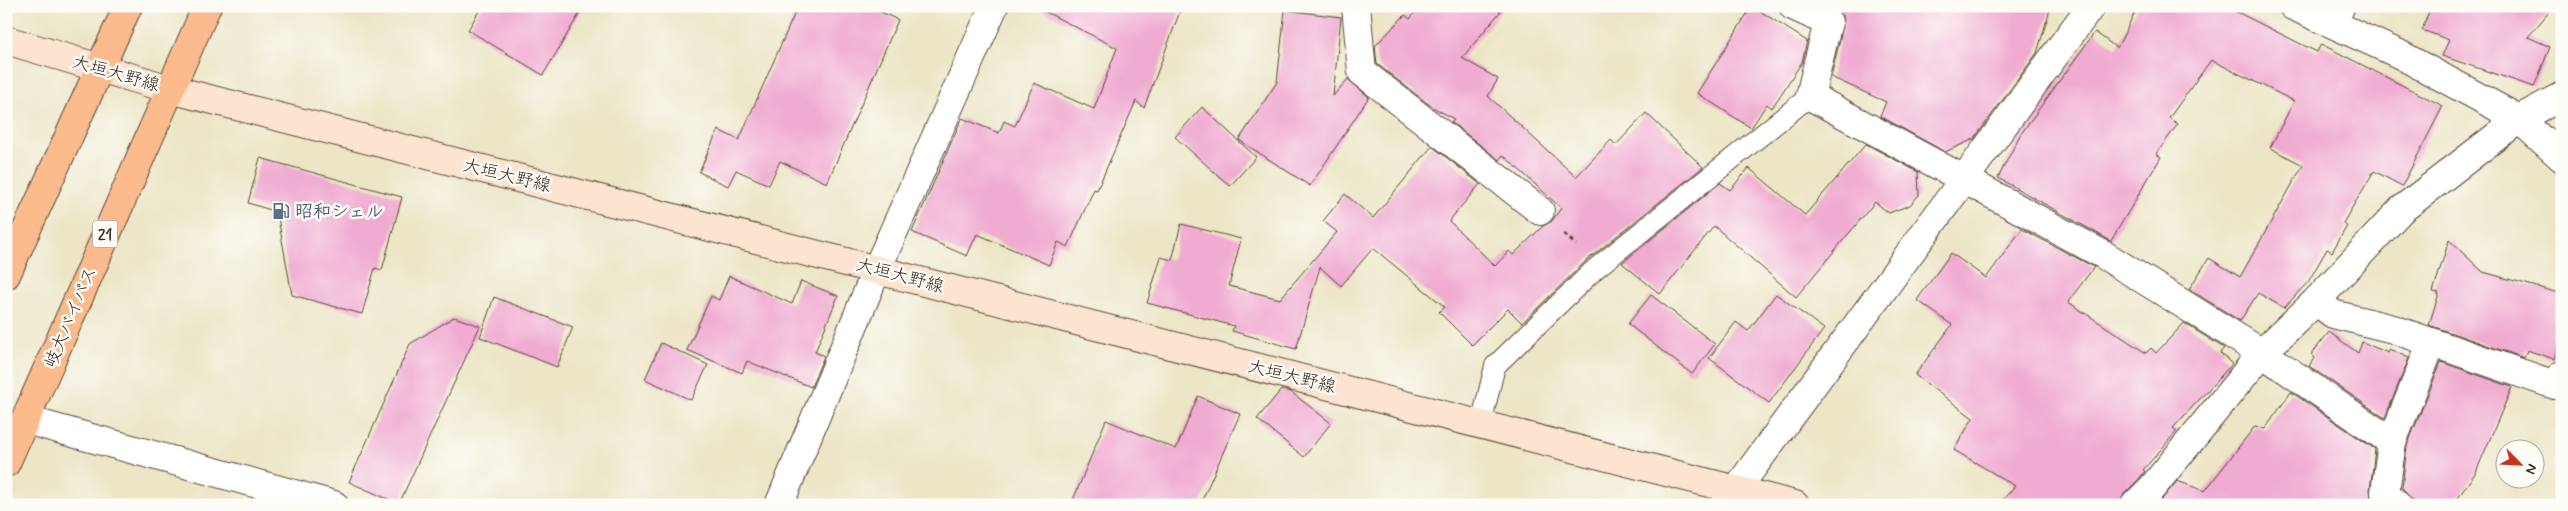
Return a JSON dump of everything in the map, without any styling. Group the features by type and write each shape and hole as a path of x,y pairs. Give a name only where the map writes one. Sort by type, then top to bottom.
{"highway":[{"path":"6,275 128,6"},
{"name":"岐大バイパス","path":"6,463 207,6"}],"main road":[{"name":"大垣大野線","path":"6,40 170,89 1481,424 1731,497 1795,505"}],"street":[{"path":"1356,6 1362,72 1540,211"},
{"path":"1793,6 1828,22 1810,96 2104,255 2262,353 2392,442"},
{"path":"1731,497 2091,6"},
{"path":"2293,6 2340,16 2399,54 2519,119 2562,158"},
{"path":"779,505 985,9"},
{"path":"2135,505 2151,489 2262,353 2316,301 2401,210 2519,119 2562,96"},
{"path":"2316,301 2333,314 2393,328 2560,383"},
{"path":"2397,505 2385,492 2392,442 2432,342"},
{"path":"26,420 334,505"}],"lane":[{"path":"1481,424 1495,366 1598,266 1810,96"}],"path":[{"path":"1540,211 1598,266"}],"building":[{"path":"482,6 584,6 543,75 468,30"},
{"path":"798,6 868,6 898,20 827,183 780,161 769,185 736,170 728,186 699,172 718,130 739,140"},
{"path":"1034,6 1182,6 1144,108 1136,101 1097,190 1094,189 1068,247 1058,242 1049,265 977,234 967,256 912,232 962,118 999,133 1004,121 1015,126 1034,83 1094,109 1117,48"},
{"path":"1420,6 1505,6 1462,58 1498,79 1488,96 1576,177 1611,140 1616,145 1646,113 1703,167 1587,260 1522,323 1508,309 1472,345 1439,312 1445,307 1373,248 1341,286 1320,267 1296,349 1232,331 1234,326 1147,303 1161,257 1172,260 1181,224 1241,239 1229,286 1280,299 1337,232 1323,221 1345,194 1373,218 1432,146 1480,184 1449,221 1495,266 1509,251 1513,255 1543,226 1552,221 1561,208 1503,155 1499,160 1451,122 1454,119 1431,106 1377,64 1375,46 1405,15 1410,19"},
{"path":"1752,6 1807,41 1802,62 1772,108 1767,104 1751,128 1697,93"},
{"path":"1846,6 2051,6 2037,53 1974,139 1945,152 1880,116 1886,102 1831,77 1843,26 1842,16"},
{"path":"2138,6 2225,6 2317,52 2321,44 2443,106 2402,186 2374,171 2343,223 2347,226 2332,252 2327,249 2308,282 2284,308 2258,293 2240,321 2189,289 2209,258 2240,277 2303,165 2270,148 2294,101 2211,60 2169,118 2178,124 2156,154 2161,157 2111,241 1998,178 2020,135 2095,32 2117,48"},
{"path":"2431,6 2554,6 2528,37 2550,47 2534,87 2442,56 2449,40 2422,30"},
{"path":"1285,10 1341,17 1333,96 1348,79 1369,97 1310,186 1239,140 1277,82"},
{"path":"1202,107 1256,157 1230,186 1175,137"},
{"path":"1866,144 1918,172 1919,195 1910,205 1889,213 1875,202 1796,297 1714,226 1660,294 1622,263 1720,183 1730,190 1749,168 1805,215"},
{"path":"260,158 402,197 382,270 375,268 362,314 292,295 277,212 248,203"},
{"path":"2022,229 2094,267 2068,302 2146,353 2151,348 2156,353 2184,323 2224,348 2220,353 2232,364 2173,428 2177,431 2143,470 2145,471 2139,479 2124,494 2120,505 1998,505 2015,486 1954,450 1973,418 1915,375 1952,325 1917,300 1951,253 1986,278"},
{"path":"2449,240 2483,272 2562,294 2562,333 2554,359 2527,350 2524,358 2429,325 2439,293 2433,292"},
{"path":"729,276 792,304 801,281 838,296 815,352 824,356 811,387 747,361 742,373 687,350 711,296 719,300"},
{"path":"1776,294 1824,329 1769,403 1709,358 1736,322 1748,331"},
{"path":"1651,295 1715,344 1692,374 1628,324"},
{"path":"494,297 573,327 557,367 480,337"},
{"path":"454,317 480,326 399,504 349,482 410,344"},
{"path":"2329,332 2358,353 2362,342 2388,353 2389,349 2409,358 2385,418 2309,366 2314,358 2311,355"},
{"path":"661,343 708,365 691,400 645,379"},
{"path":"2441,362 2512,387 2476,472 2453,505 2419,505 2411,500 2402,487 2407,446"},
{"path":"1281,390 1291,392 1331,423 1304,457 1257,419"},
{"path":"2291,392 2375,449 2370,490 2373,505 2157,505 2177,481 2205,491 2255,426 2265,429"},
{"path":"1198,396 1240,414 1200,505 1071,505 1106,420 1176,449"}],"place":[{"name":"昭和シェル","path":"281,211"}]}
